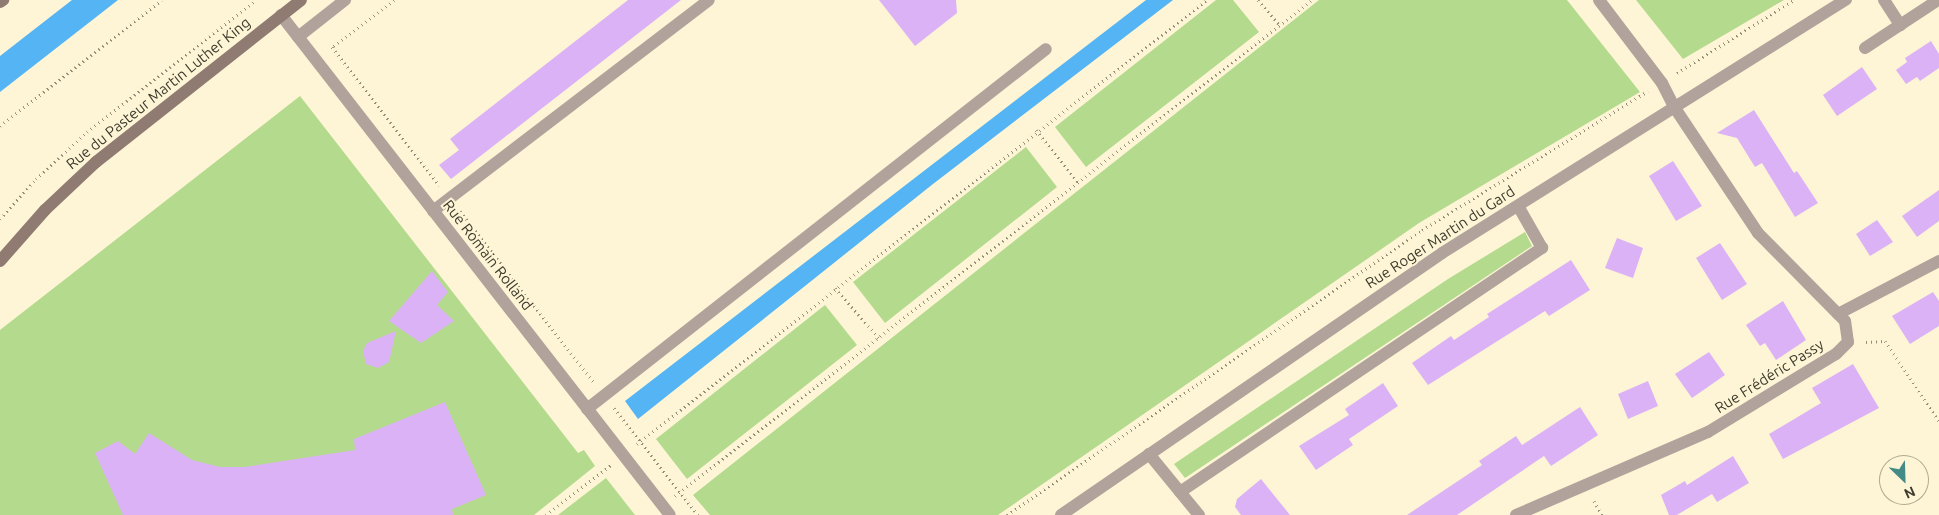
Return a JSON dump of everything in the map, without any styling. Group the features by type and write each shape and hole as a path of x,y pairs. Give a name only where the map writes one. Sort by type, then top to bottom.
{"street":[{"name":"Rue du Pasteur Martin Luther King","path":"0,261 45,210 96,162 301,0"},
{"path":"298,37 345,0"},
{"path":"433,211 709,0"},
{"name":"Rue Frédéric Passy","path":"1516,515 1708,432 1836,354 1848,342 1848,329 1838,314 1758,232 1675,108 1662,83 1599,0"},
{"name":"Rue Roger Martin du Gard","path":"1060,515 1431,260 1846,0"},
{"path":"1884,0 1900,25"},
{"path":"1865,48 1938,0"},
{"name":"Rue Romain Rolland","path":"281,16 666,511"},
{"path":"587,409 1046,49"},
{"path":"1180,492 1542,248 1518,206"},
{"path":"1838,314 1939,261"},
{"path":"1148,454 1199,515"}],"path":[{"path":"0,126 162,0"},
{"path":"0,219 36,179 87,132 256,0"},
{"path":"394,0 332,48 698,515"},
{"path":"546,515 1036,130 1207,0"},
{"path":"1258,0 1280,25"},
{"path":"666,511 680,493 1312,0"},
{"path":"1007,515 1422,230 1794,0"},
{"path":"1036,130 1078,182"},
{"path":"835,288 879,338"},
{"path":"1848,342 1885,341 1939,421"}],"green space":[{"path":"1216,0 1233,0 1259,32 1086,167 1055,127"},
{"path":"1319,0 1567,0 1640,92 1419,223 998,515 710,515 693,495"},
{"path":"1636,0 1784,0 1683,59"},
{"path":"300,96 578,453 584,450 595,466 534,515 0,515 0,330"},
{"path":"1026,147 1057,187 885,323 853,282"},
{"path":"1525,232 1532,246 1185,478 1174,464 1448,279"},
{"path":"825,305 857,345 687,479 656,439"},
{"path":"606,478 635,515 558,515"}],"water":[{"path":"72,0 118,0 0,92 0,56"},
{"path":"1146,0 1173,0 933,184 638,419 625,401"}],"building":[{"path":"628,0 681,0 451,179 439,165 459,150 450,139"},
{"path":"879,0 956,0 957,13 915,46"},
{"path":"1931,41 1939,54 1939,68 1920,81 1917,77 1906,84 1896,70 1907,62 1905,58"},
{"path":"1862,67 1877,89 1837,116 1823,95"},
{"path":"1754,110 1794,173 1797,171 1818,203 1795,217 1762,163 1755,167 1737,138 1717,133"},
{"path":"1673,161 1702,206 1676,221 1649,176"},
{"path":"1939,190 1939,221 1917,237 1902,216"},
{"path":"1877,220 1893,242 1870,256 1856,234"},
{"path":"1617,238 1643,248 1633,278 1605,268"},
{"path":"1720,243 1747,284 1722,300 1696,258"},
{"path":"1571,260 1590,290 1549,316 1545,311 1428,385 1412,363 1451,336 1454,340 1489,317 1487,314"},
{"path":"432,271 448,292 437,305 454,321 421,343 389,321"},
{"path":"1933,292 1939,301 1939,326 1910,344 1892,316"},
{"path":"1783,301 1806,340 1776,360 1765,343 1760,346 1746,325"},
{"path":"396,331 389,362 378,368 366,364 363,351 367,343"},
{"path":"1709,352 1725,375 1692,398 1675,374"},
{"path":"1853,364 1879,408 1783,459 1769,434 1821,403 1812,388"},
{"path":"1648,381 1658,406 1628,419 1618,394"},
{"path":"1383,383 1398,406 1349,439 1353,445 1316,470 1299,446 1349,415 1345,409"},
{"path":"445,402 486,495 452,509 453,515 123,515 95,453 118,441 135,454 149,433 192,460 220,467 245,467 355,450 354,439"},
{"path":"1580,407 1598,435 1551,466 1544,456 1457,515 1407,515 1482,465 1479,461 1516,436 1522,445"},
{"path":"1733,456 1749,483 1717,502 1712,494 1677,515 1669,515 1661,495 1685,481 1687,485"},
{"path":"1261,479 1290,515 1241,515 1235,507 1237,499"}]}
